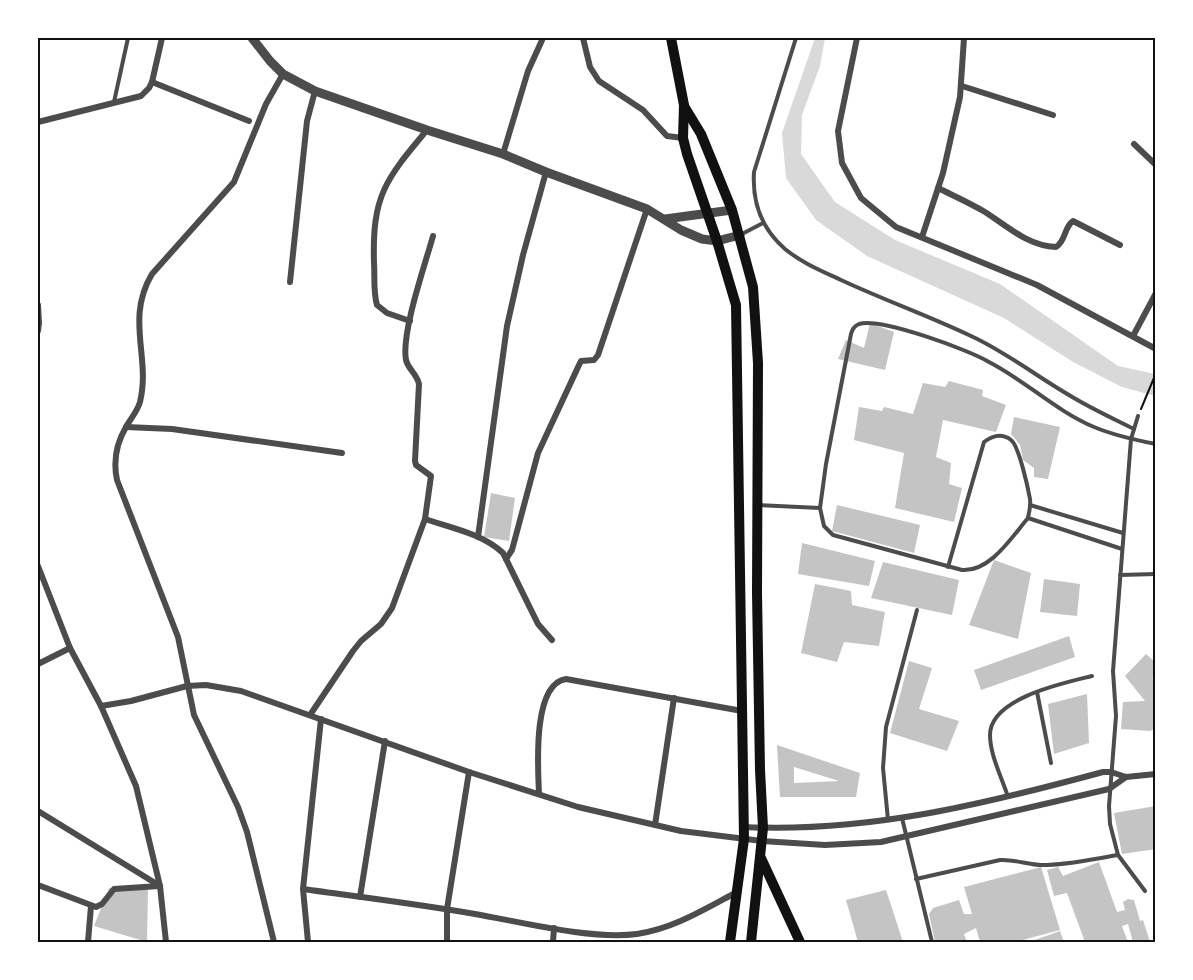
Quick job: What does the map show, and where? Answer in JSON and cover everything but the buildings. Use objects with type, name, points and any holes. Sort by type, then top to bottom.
[{"type":"main road","points":[[671,38],[684,105],[683,138],[736,305],[744,839],[730,942]]},
{"type":"main road","points":[[684,105],[701,134],[732,210],[753,287],[758,363],[760,770],[763,828],[751,942]]},
{"type":"main road","points":[[760,856],[800,942]]},
{"type":"street","points":[[38,122],[141,96],[152,82],[162,38]]},
{"type":"street","points":[[252,38],[270,61],[284,74],[315,91],[503,154],[647,209],[681,230],[702,239],[717,241],[740,235]]},
{"type":"street","points":[[503,154],[528,70],[543,38]]},
{"type":"street","points":[[583,38],[590,68],[599,81],[643,110],[667,136],[683,138]]},
{"type":"street","points":[[857,38],[838,131],[842,163],[861,198],[896,226],[1037,285],[1155,349]]},
{"type":"street","points":[[922,237],[950,144],[962,86],[964,38]]},
{"type":"street","points":[[274,942],[247,832],[238,807],[194,715],[178,637],[117,480],[115,455],[119,441],[135,414],[142,390],[139,314],[144,288],[152,274],[234,182],[266,104],[284,74]]},
{"type":"street","points":[[152,82],[249,121]]},
{"type":"street","points":[[962,86],[1053,115]]},
{"type":"street","points":[[290,282],[307,121],[315,91]]},
{"type":"street","points":[[410,321],[387,313],[377,304],[373,232],[376,214],[395,167],[427,130]]},
{"type":"street","points":[[1134,144],[1155,165]]},
{"type":"street","points":[[478,537],[507,326],[523,255],[546,172]]},
{"type":"street","points":[[938,188],[984,212],[1016,234],[1031,241],[1056,247],[1061,244],[1069,224],[1073,221],[1120,245]]},
{"type":"street","points":[[506,559],[512,550],[538,453],[580,363],[594,360],[598,355],[647,209]]},
{"type":"street","points":[[665,219],[732,210]]},
{"type":"street","points":[[310,715],[353,651],[388,616],[425,519],[431,479],[430,473],[415,461],[419,384],[406,360],[410,321],[433,236]]},
{"type":"street","points":[[1133,336],[1155,292]]},
{"type":"street","points":[[38,305],[38,331]]},
{"type":"street","points":[[126,427],[172,429],[342,453]]},
{"type":"street","points":[[425,519],[478,537],[496,547],[506,559],[538,624],[552,640]]},
{"type":"street","points":[[38,566],[70,648],[101,706],[136,786],[160,886],[166,942]]},
{"type":"street","points":[[38,663],[70,648]]},
{"type":"street","points":[[539,794],[538,738],[547,697],[554,683],[566,679],[742,711]]},
{"type":"street","points":[[101,706],[131,701],[188,686],[206,685],[241,691],[469,772],[578,807],[655,825],[762,841],[846,844],[881,842],[1111,789],[1126,777]]},
{"type":"street","points":[[655,825],[674,698]]},
{"type":"street","points":[[308,942],[303,889],[321,719]]},
{"type":"street","points":[[360,897],[385,741]]},
{"type":"street","points":[[447,942],[447,909],[469,772]]},
{"type":"street","points":[[744,827],[843,826],[902,818],[1008,798],[1111,772],[1126,777],[1155,774]]},
{"type":"street","points":[[38,811],[160,886]]},
{"type":"street","points":[[38,885],[91,906],[100,906],[114,889],[160,886]]},
{"type":"street","points":[[303,889],[600,934],[635,934],[652,931],[679,922],[737,892]]},
{"type":"street","points":[[87,942],[91,906]]},
{"type":"street","points":[[553,942],[554,928]]},
{"type":"lane","points":[[114,103],[128,38]]},
{"type":"lane","points":[[796,38],[754,172],[756,206],[763,223],[772,236],[798,259],[997,349],[1068,394],[1134,429]]},
{"type":"lane","points":[[740,235],[763,223]]},
{"type":"lane","points":[[948,567],[984,442],[991,436],[1006,437],[1015,445],[1030,505],[1028,518],[988,562],[979,568],[972,571],[948,567],[833,535],[824,526],[820,508],[826,464],[851,334],[853,329],[861,323],[889,326],[952,345],[988,361],[1017,378],[1065,412],[1094,427],[1155,444]]},
{"type":"lane","points":[[1138,416],[1131,439],[1123,533],[1113,671],[1116,716],[1109,806],[1110,824],[1118,855],[1145,891]]},
{"type":"lane","points":[[758,505],[820,508]]},
{"type":"lane","points":[[1030,505],[1123,533]]},
{"type":"lane","points":[[1028,518],[1122,549]]},
{"type":"lane","points":[[1120,575],[1155,574]]},
{"type":"lane","points":[[888,820],[883,768],[886,727],[917,610]]},
{"type":"lane","points":[[1008,798],[991,744],[991,723],[998,714],[1037,692],[1092,676]]},
{"type":"lane","points":[[1037,692],[1050,763]]},
{"type":"lane","points":[[902,818],[932,942]]},
{"type":"lane","points":[[916,879],[1000,860],[1011,859],[1038,865],[1118,855]]},
{"type":"path","points":[[1138,416],[1155,373]]},
{"type":"shaded area","points":[[815,38],[825,38],[820,66],[802,115],[801,154],[835,202],[895,240],[1000,284],[1118,366],[1155,374],[1155,396],[1122,387],[1073,362],[1004,318],[867,256],[816,220],[786,178],[782,133]]}]
